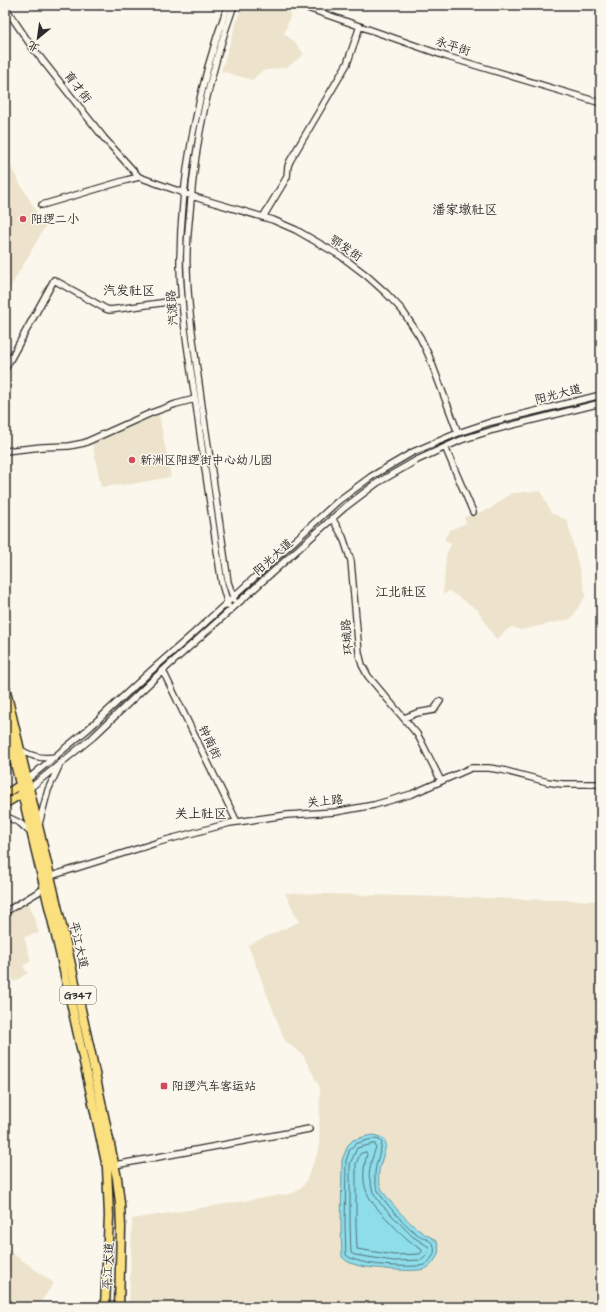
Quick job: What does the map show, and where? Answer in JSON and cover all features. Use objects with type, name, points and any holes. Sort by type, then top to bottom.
[{"type":"highway","name":"平江大道","points":[[5,687],[92,1054],[115,1165],[121,1215],[119,1307]]},
{"type":"highway","name":"平江大道","points":[[5,721],[45,888],[107,1167],[109,1216],[105,1307]]},
{"type":"main road","name":"阳光大道","points":[[5,794],[21,785],[28,779]]},
{"type":"main road","name":"阳光大道","points":[[5,804],[30,788]]},
{"type":"street","name":"汽渡路","points":[[228,5],[209,62],[190,146],[180,251],[182,300],[186,339],[222,584],[230,611]]},
{"type":"street","name":"汽渡路","points":[[234,5],[215,64],[197,147],[187,239],[187,267],[193,338],[228,582],[236,606]]},
{"type":"street","name":"永平街","points":[[299,5],[448,57],[601,103]]},
{"type":"street","name":"育才街","points":[[5,7],[32,47],[99,132],[140,177]]},
{"type":"street","points":[[263,216],[287,177],[290,161],[347,64],[360,26]]},
{"type":"street","name":"鄂发街","points":[[140,177],[191,195],[263,216],[296,230],[328,248],[366,275],[395,301],[412,324],[425,347],[458,433]]},
{"type":"street","points":[[42,205],[140,177]]},
{"type":"street","points":[[5,368],[54,280],[110,310],[182,300]]},
{"type":"street","name":"阳光大道","points":[[28,779],[87,730],[152,669],[338,502],[359,485],[386,467],[413,452],[458,433],[491,422],[601,395]]},
{"type":"street","points":[[5,451],[69,446],[84,443],[151,413],[195,399]]},
{"type":"street","name":"阳光大道","points":[[30,788],[93,737],[163,671],[332,518],[354,499],[377,483],[417,460],[445,447],[493,430],[601,404]]},
{"type":"street","points":[[445,447],[473,512]]},
{"type":"street","name":"环城路","points":[[332,518],[343,537],[352,561],[359,652],[362,665],[368,676],[404,718],[421,741],[441,781]]},
{"type":"street","name":"钟南街","points":[[163,671],[237,822]]},
{"type":"street","points":[[404,718],[417,713],[434,710],[440,701]]},
{"type":"street","points":[[5,768],[12,747]]},
{"type":"street","points":[[21,750],[29,755],[38,757],[56,756]]},
{"type":"street","points":[[39,826],[42,809],[48,790],[61,763]]},
{"type":"street","name":"关上路","points":[[51,876],[205,829],[237,822],[288,815],[335,812],[374,805],[412,794],[471,768],[502,770],[548,782],[562,784],[601,784]]},
{"type":"street","points":[[5,816],[20,823],[32,834]]},
{"type":"street","points":[[5,912],[45,888]]},
{"type":"street","points":[[115,1165],[309,1129]]},
{"type":"shaded area","points":[[242,5],[268,5],[291,13],[284,34],[294,41],[304,54],[288,67],[262,71],[252,80],[221,71]]},
{"type":"shaded area","name":"阳逻二小","points":[[5,157],[45,227],[7,293],[5,292]]},
{"type":"shaded area","name":"新洲区阳逻街中心幼儿园","points":[[159,414],[171,477],[132,484],[101,487],[92,443]]},
{"type":"shaded area","points":[[541,491],[551,513],[567,520],[586,595],[571,619],[521,630],[512,627],[496,640],[477,609],[449,591],[443,595],[446,555],[451,544],[444,539],[450,530],[466,523],[464,517],[490,509],[511,493]]},
{"type":"shaded area","points":[[285,893],[601,901],[601,1307],[129,1307],[132,1219],[294,1193],[304,1185],[319,1150],[320,1088],[303,1055],[285,1041],[248,945],[299,922]]},
{"type":"shaded area","points":[[28,901],[39,933],[24,937],[31,961],[23,966],[28,973],[14,982],[5,968],[5,916]]},
{"type":"shaded area","points":[[5,1248],[54,1283],[37,1307],[5,1307]]},
{"type":"water","points":[[374,1135],[383,1138],[386,1143],[379,1170],[379,1181],[383,1192],[409,1222],[421,1232],[435,1240],[438,1244],[438,1254],[434,1262],[427,1268],[400,1270],[362,1266],[346,1261],[342,1257],[342,1160],[348,1145],[353,1140]]},
{"type":"place","name":"阳逻二小","points":[[23,219]]},
{"type":"place","name":"新洲区阳逻街中心幼儿园","points":[[132,460]]},
{"type":"place","name":"阳逻汽车客运站","points":[[164,1086]]},
{"type":"district","name":"潘家墩社区","points":[[465,209]]},
{"type":"district","name":"汽发社区","points":[[129,290]]},
{"type":"district","name":"江北社区","points":[[401,591]]},
{"type":"district","name":"关上社区","points":[[201,813]]}]
